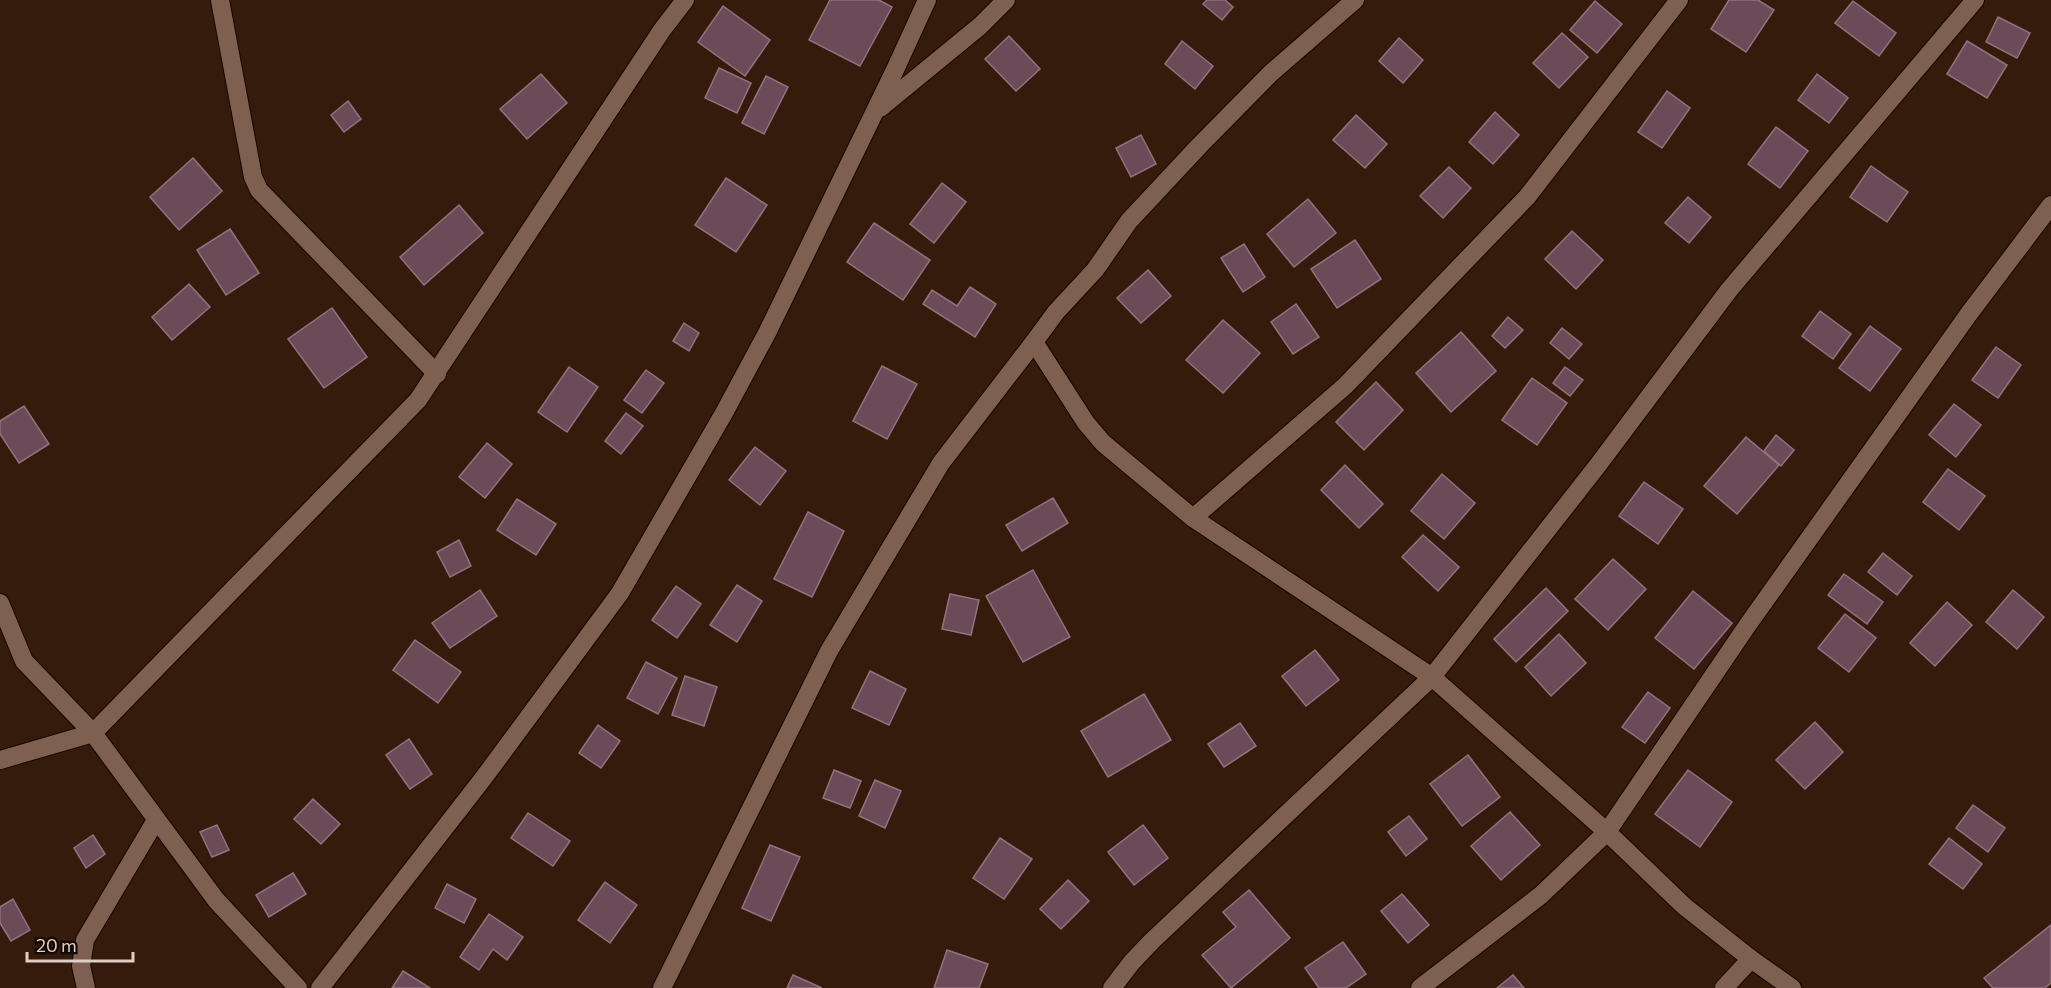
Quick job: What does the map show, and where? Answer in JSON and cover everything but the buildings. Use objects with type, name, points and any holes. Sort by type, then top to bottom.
[{"type":"street","points":[[220,0],[253,177],[259,190],[437,374]]},
{"type":"street","points":[[0,760],[93,733],[418,400],[662,30],[685,0]]},
{"type":"street","points":[[320,988],[485,777],[616,599],[724,413],[767,333],[927,0]]},
{"type":"street","points":[[875,112],[980,26],[1006,0]]},
{"type":"street","points":[[662,988],[829,651],[941,463],[1056,312],[1095,270],[1129,221],[1271,73],[1355,0]]},
{"type":"street","points":[[1193,518],[1345,386],[1527,197],[1680,0]]},
{"type":"street","points":[[1112,988],[1152,941],[1432,676],[1598,465],[1729,290],[1975,0]]},
{"type":"street","points":[[1420,988],[1541,895],[1607,832],[1747,626],[1968,315],[2051,205]]},
{"type":"street","points":[[1034,342],[1086,423],[1103,443],[1193,518],[1432,676],[1607,832],[1684,906],[1792,988]]},
{"type":"street","points":[[0,603],[24,661],[93,733],[216,900],[298,988]]},
{"type":"street","points":[[86,988],[81,966],[85,940],[156,820]]},
{"type":"street","points":[[1725,988],[1751,959]]}]
